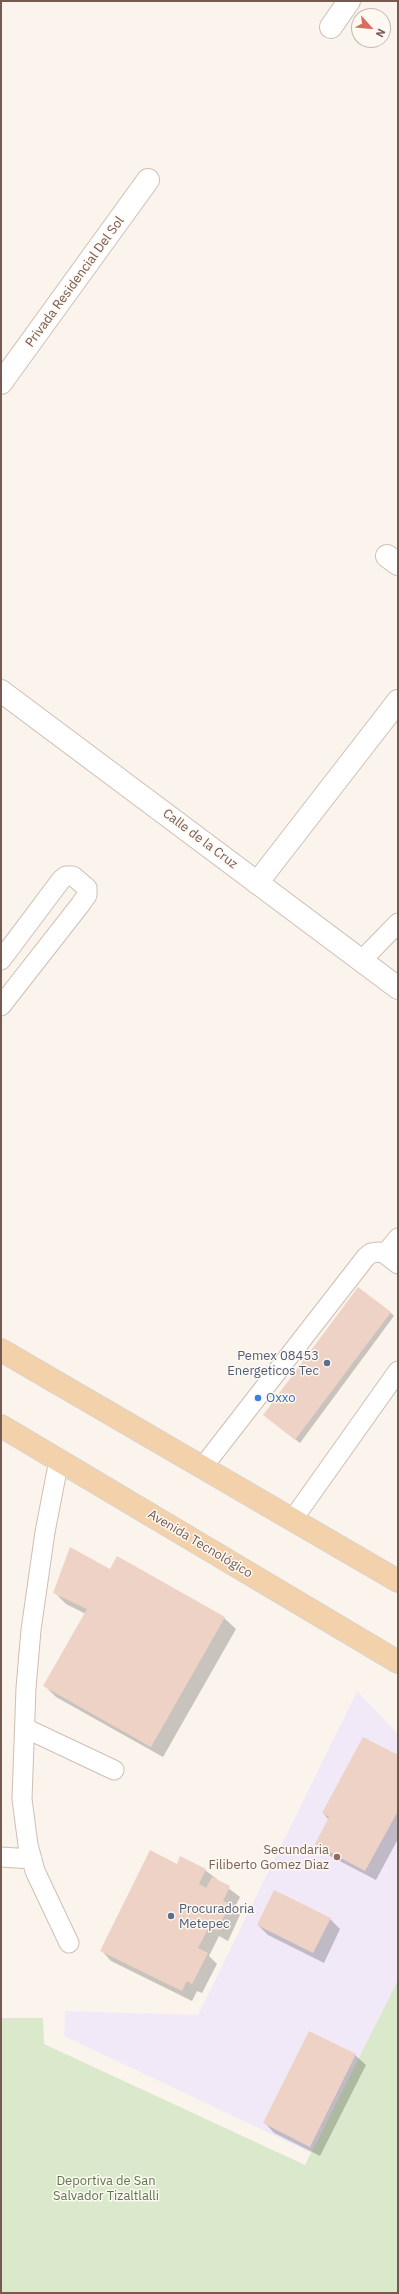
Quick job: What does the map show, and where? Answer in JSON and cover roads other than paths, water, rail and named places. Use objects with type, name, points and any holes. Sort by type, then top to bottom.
[{"type":"main road","points":[[1,1350],[202,1468],[294,1519],[398,1581]]},
{"type":"main road","name":"Avenida Tecnológico","points":[[1,1426],[398,1662]]},
{"type":"street","points":[[330,27],[350,1]]},
{"type":"street","name":"Privada Residencial Del Sol","points":[[1,383],[148,180]]},
{"type":"street","name":"Calle de la Cruz","points":[[1,691],[398,988]]},
{"type":"street","points":[[258,883],[398,701]]},
{"type":"lane","points":[[1,960],[63,878],[73,876],[87,888],[87,895],[80,905],[1,1006]]},
{"type":"lane","points":[[362,960],[398,923]]},
{"type":"lane","points":[[202,1468],[366,1257],[371,1253],[392,1259],[398,1238]]},
{"type":"lane","points":[[294,1519],[398,1371]]},
{"type":"lane","points":[[58,1460],[45,1532],[31,1630],[22,1800],[24,1820],[35,1871],[69,1942]]},
{"type":"lane","points":[[25,1728],[114,1770]]},
{"type":"lane","points":[[1,1857],[32,1859]]},
{"type":"place","name":"Pemex 08453 Energeticos Tec","points":[[327,1363]]},
{"type":"place","name":"Oxxo","points":[[258,1398]]},
{"type":"place","name":"Secundaria Filiberto Gomez Diaz","points":[[337,1857]]},
{"type":"place","name":"Procuradoria Metepec","points":[[171,1916]]},
{"type":"park label","name":"Deportiva de San Salvador Tizaltlalli","points":[[106,2188]]}]
